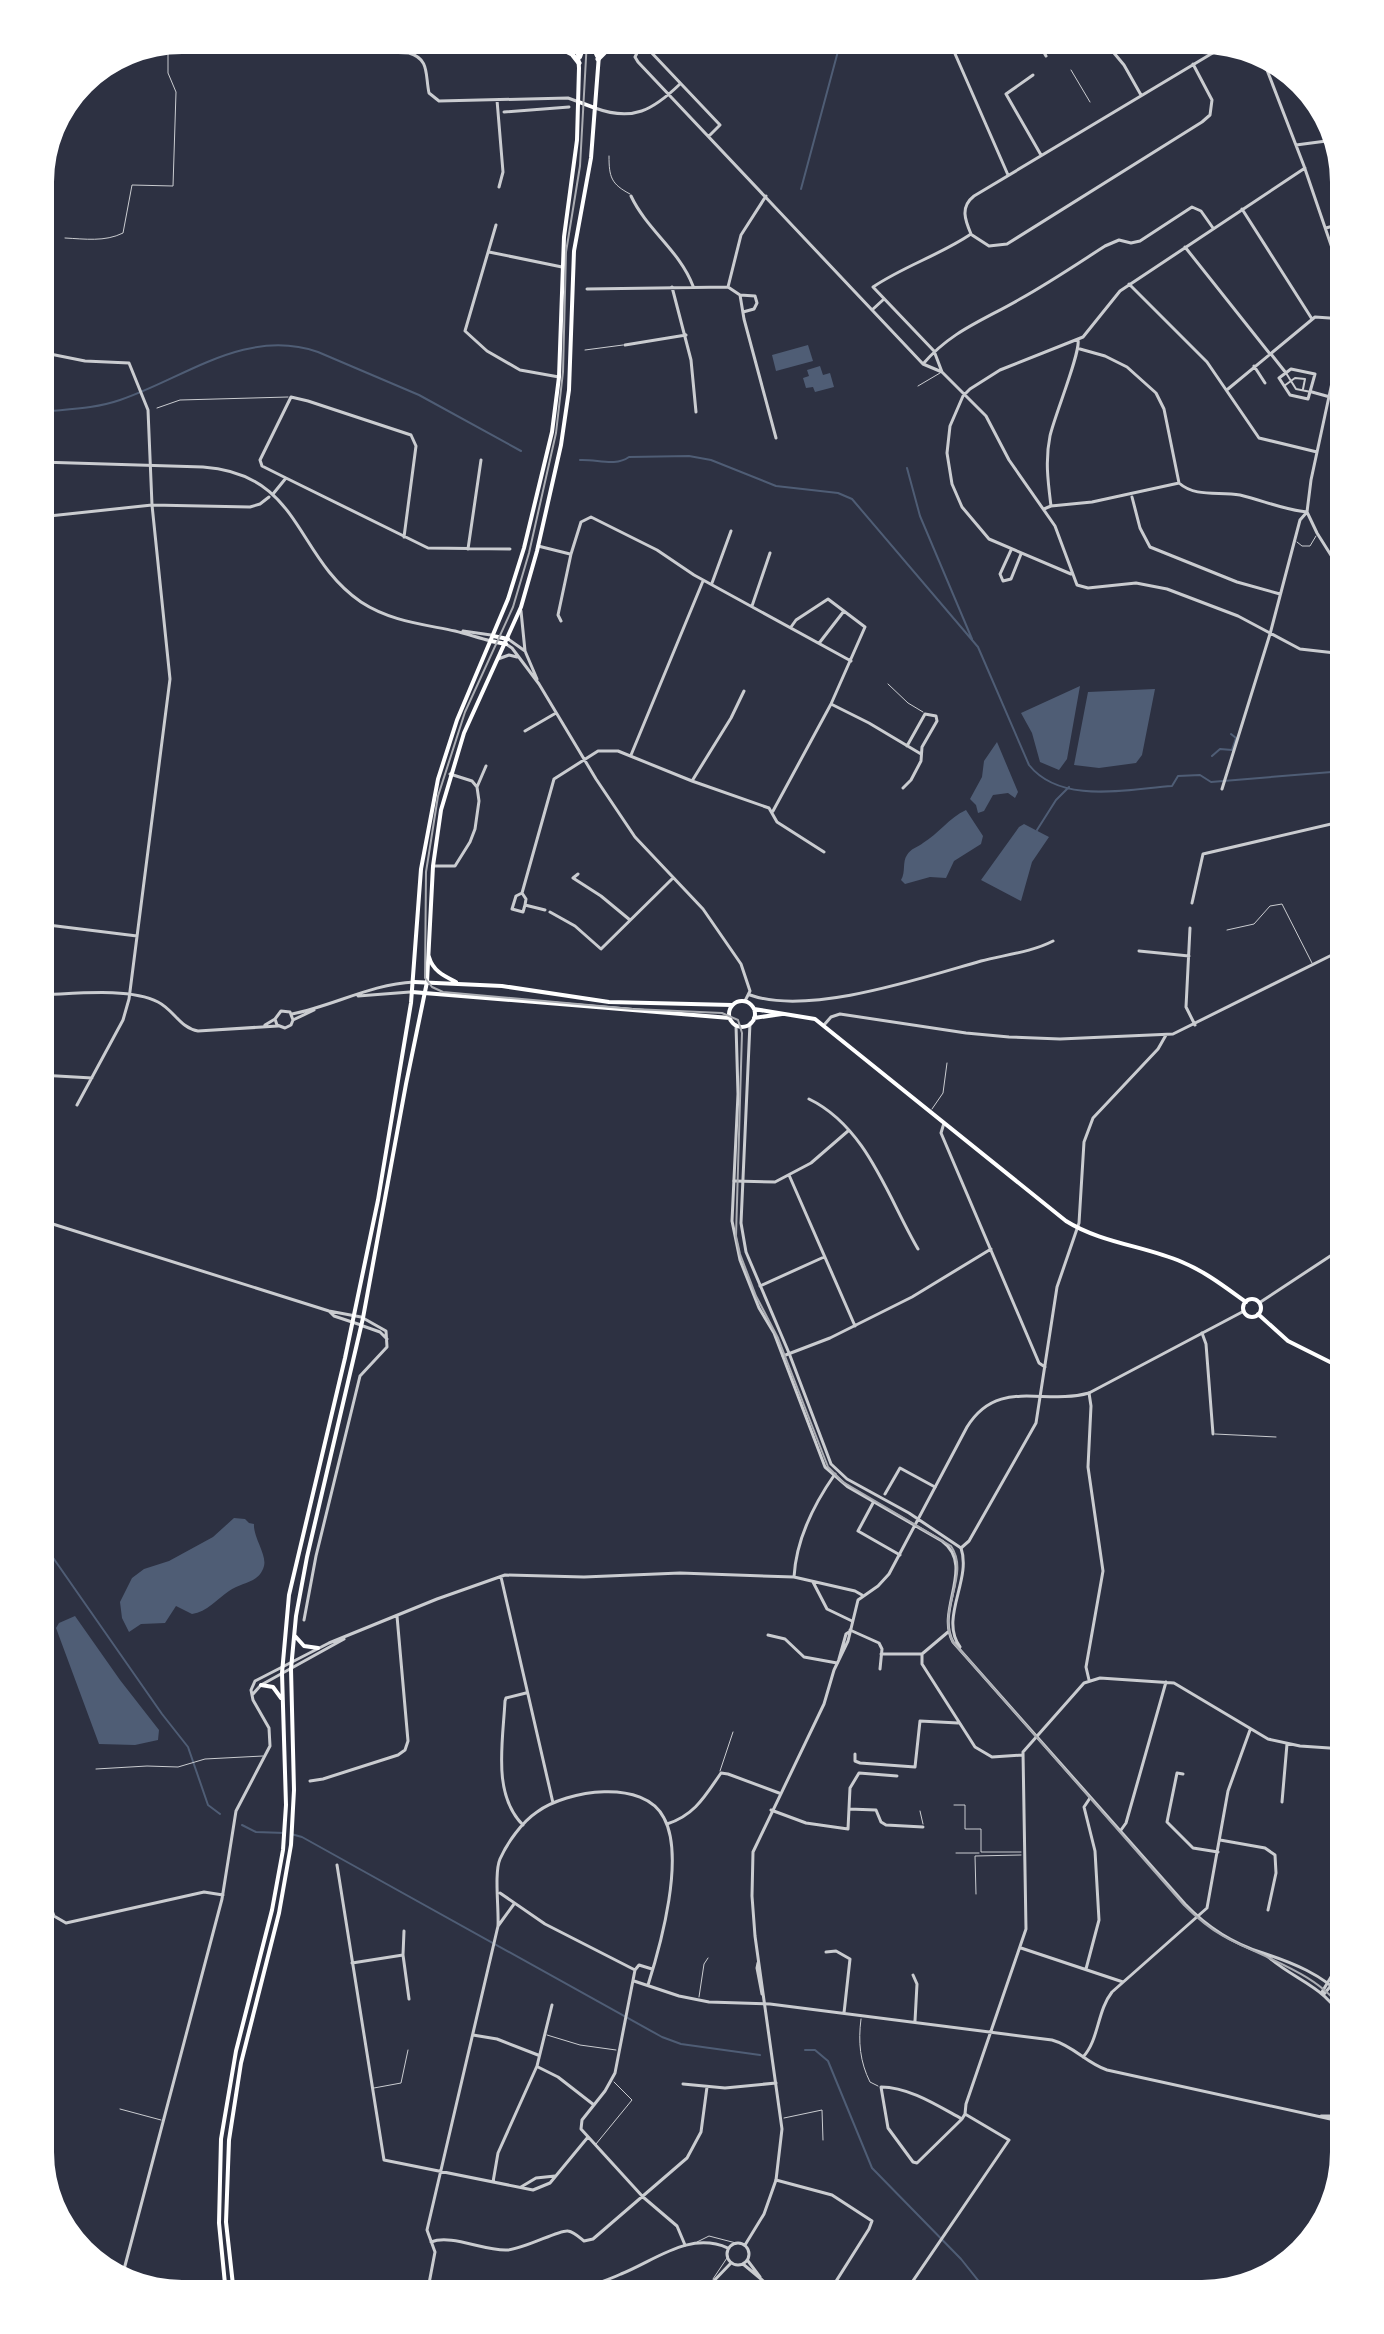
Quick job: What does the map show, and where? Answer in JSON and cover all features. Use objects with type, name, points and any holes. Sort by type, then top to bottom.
[{"type":"highway","points":[[572,54],[579,63]]},
{"type":"highway","points":[[598,59],[603,54]]},
{"type":"main road","points":[[225,2280],[219,2194],[224,2118],[236,2051],[277,1888],[285,1832],[282,1666],[285,1625],[294,1570],[378,1200],[414,982],[421,869],[438,779],[457,720],[508,599],[528,535],[551,434],[559,377],[564,237],[576,158],[581,54]]},
{"type":"main road","points":[[579,63],[581,54]]},
{"type":"main road","points":[[594,54],[598,59]]},
{"type":"main road","points":[[233,2280],[226,2193],[233,2107],[250,2024],[282,1901],[292,1834],[291,1669],[304,1570],[362,1326],[425,995],[433,866],[450,774],[466,727],[521,607],[538,546],[567,405],[574,251],[591,158],[598,54]]},
{"type":"main road","points":[[586,103],[595,91]]},
{"type":"main road","points":[[579,102],[595,108]]},
{"type":"main road","points":[[492,638],[507,641]]},
{"type":"main road","points":[[429,957],[440,973],[459,983]]},
{"type":"main road","points":[[414,982],[512,987],[598,1001],[732,1005],[745,1001],[754,1009],[806,1016],[824,1025],[1078,1228],[1182,1262],[1209,1276],[1246,1302]]},
{"type":"main road","points":[[412,992],[730,1018],[736,1025],[744,1026],[754,1018],[754,1009]]},
{"type":"main road","points":[[730,1018],[732,1005]]},
{"type":"main road","points":[[754,1018],[782,1014]]},
{"type":"main road","points":[[1246,1302],[1252,1299],[1259,1303],[1258,1314]]},
{"type":"main road","points":[[1246,1302],[1244,1311],[1250,1316],[1258,1314]]},
{"type":"main road","points":[[1258,1314],[1288,1341],[1330,1362]]},
{"type":"main road","points":[[294,1634],[301,1645],[318,1648]]},
{"type":"main road","points":[[261,1685],[273,1687],[282,1700]]},
{"type":"street","points":[[412,54],[425,63],[428,89],[434,99],[443,102],[568,98],[579,102]]},
{"type":"street","points":[[637,54],[635,57],[669,95],[923,364],[942,372],[986,416],[1009,460],[1058,531],[1077,585],[1084,588],[1124,583],[1167,589],[1238,616],[1300,649],[1330,652]]},
{"type":"street","points":[[653,54],[720,125],[709,136]]},
{"type":"street","points":[[955,54],[1008,175]]},
{"type":"street","points":[[1115,54],[1141,95]]},
{"type":"street","points":[[1193,64],[1212,100],[1210,115],[1202,122],[1007,244],[989,246],[971,234],[964,213],[969,200],[1041,155],[1141,95],[1193,64],[1210,54]]},
{"type":"street","points":[[1268,73],[1330,240]]},
{"type":"street","points":[[1033,75],[1006,94],[1041,155]]},
{"type":"street","points":[[595,108],[617,114],[648,110],[680,84]]},
{"type":"street","points":[[542,99],[543,109]]},
{"type":"street","points":[[497,100],[503,172],[499,187]]},
{"type":"street","points":[[504,112],[569,107]]},
{"type":"street","points":[[1296,145],[1323,141]]},
{"type":"street","points":[[1072,574],[989,539],[962,507],[952,484],[947,453],[948,435],[965,393],[1000,370],[1078,340],[1129,284],[1305,168]]},
{"type":"street","points":[[631,196],[644,220],[685,267],[693,286]]},
{"type":"street","points":[[728,287],[741,235],[766,196]]},
{"type":"street","points":[[923,364],[934,351],[969,325],[1024,298],[1105,246],[1119,240],[1131,243],[1140,241],[1192,207],[1201,211],[1213,228]]},
{"type":"street","points":[[1242,209],[1312,319]]},
{"type":"street","points":[[496,225],[465,331],[487,351],[520,370],[559,377]]},
{"type":"street","points":[[1326,228],[1330,227]]},
{"type":"street","points":[[942,372],[934,351],[873,287],[890,275],[941,253],[971,234]]},
{"type":"street","points":[[1185,247],[1291,380],[1301,390],[1330,397],[1307,512],[1330,554]]},
{"type":"street","points":[[489,252],[562,267]]},
{"type":"street","points":[[1129,284],[1207,362],[1259,438],[1317,452]]},
{"type":"street","points":[[672,287],[686,335],[696,412]]},
{"type":"street","points":[[587,289],[728,287],[740,295],[755,296],[754,309],[743,312]]},
{"type":"street","points":[[740,295],[776,438]]},
{"type":"street","points":[[872,310],[884,299]]},
{"type":"street","points":[[1228,389],[1312,319],[1330,318]]},
{"type":"street","points":[[625,345],[686,335]]},
{"type":"street","points":[[1051,506],[1047,466],[1050,437],[1062,392],[1080,349],[1078,340]]},
{"type":"street","points":[[1080,349],[1105,356],[1127,367],[1156,393],[1165,411],[1179,483],[1183,487],[1209,495],[1240,495],[1307,512]]},
{"type":"street","points":[[54,355],[85,361],[129,363],[144,398],[149,420],[152,505],[170,679],[129,996],[123,1020],[77,1105]]},
{"type":"street","points":[[1254,366],[1265,383]]},
{"type":"street","points":[[1291,369],[1315,374],[1308,399],[1290,395],[1279,378],[1291,369]]},
{"type":"street","points":[[1297,378],[1298,370]]},
{"type":"street","points":[[1284,386],[1291,380],[1305,379],[1315,374]]},
{"type":"street","points":[[1297,397],[1305,379]]},
{"type":"street","points":[[404,537],[410,508],[409,483],[414,439],[402,431],[291,397],[260,463],[286,478],[404,537],[428,548],[510,549]]},
{"type":"street","points":[[468,549],[481,460]]},
{"type":"street","points":[[54,462],[223,469],[252,479],[288,510],[331,575],[350,594],[388,616],[492,638]]},
{"type":"street","points":[[54,516],[152,505],[250,507],[260,504],[286,478]]},
{"type":"street","points":[[1044,509],[1132,495],[1179,483]]},
{"type":"street","points":[[1132,495],[1140,528],[1150,547],[1237,582],[1280,594]]},
{"type":"street","points":[[1222,789],[1270,634],[1300,520],[1307,512]]},
{"type":"street","points":[[561,621],[558,615],[571,554],[581,522],[591,517],[657,550],[704,580],[851,661]]},
{"type":"street","points":[[711,584],[731,531]]},
{"type":"street","points":[[538,546],[571,554]]},
{"type":"street","points":[[1011,550],[1000,574],[1005,581],[1011,579],[1021,554]]},
{"type":"street","points":[[752,606],[770,553]]},
{"type":"street","points":[[631,755],[704,580]]},
{"type":"street","points":[[772,812],[831,704],[865,627],[828,599],[796,620],[791,627]]},
{"type":"street","points":[[521,607],[525,651],[539,684]]},
{"type":"street","points":[[819,643],[844,611]]},
{"type":"street","points":[[507,641],[525,651]]},
{"type":"street","points":[[507,641],[539,684],[635,837],[701,906],[744,970],[750,995]]},
{"type":"street","points":[[498,659],[509,655],[520,658]]},
{"type":"street","points":[[692,781],[744,691]]},
{"type":"street","points":[[831,704],[921,754]]},
{"type":"street","points":[[525,731],[556,713]]},
{"type":"street","points":[[903,788],[921,761],[922,747],[937,721],[936,716],[925,714],[907,746]]},
{"type":"street","points":[[522,893],[526,899],[523,912],[512,909],[516,896],[522,893],[551,786],[559,775],[598,751],[631,755],[692,781],[764,806],[772,812],[777,822],[824,852]]},
{"type":"street","points":[[433,866],[455,866],[465,853],[477,822],[477,787],[486,766]]},
{"type":"street","points":[[450,774],[472,781],[477,787]]},
{"type":"street","points":[[1192,903],[1203,854],[1330,824]]},
{"type":"street","points":[[578,874],[573,878],[630,920]]},
{"type":"street","points":[[525,905],[548,911],[575,926],[601,949],[673,878]]},
{"type":"street","points":[[54,926],[137,936]]},
{"type":"street","points":[[1190,928],[1186,1007],[1195,1025]]},
{"type":"street","points":[[750,995],[776,1001],[835,996],[898,984],[1053,941]]},
{"type":"street","points":[[1139,951],[1189,956]]},
{"type":"street","points":[[824,1025],[831,1017],[840,1014],[1009,1037],[1060,1039],[1166,1035],[1179,1033],[1330,956]]},
{"type":"street","points":[[262,1026],[275,1019],[281,1011],[292,1014],[321,1007],[368,989],[414,982]]},
{"type":"street","points":[[354,996],[412,992]]},
{"type":"street","points":[[54,995],[129,996],[159,1003],[192,1030],[208,1031],[262,1026],[287,1028],[293,1020],[321,1007]]},
{"type":"street","points":[[745,1001],[750,995]]},
{"type":"street","points":[[292,1014],[293,1020]]},
{"type":"street","points":[[275,1019],[278,1026]]},
{"type":"street","points":[[750,1023],[741,1233],[825,1451],[837,1471],[961,1548],[964,1566],[950,1631],[922,1654],[881,1654]]},
{"type":"street","points":[[736,1025],[738,1094],[732,1221],[736,1247],[759,1308],[783,1356],[821,1459],[833,1476],[946,1544],[954,1554],[957,1569],[947,1621],[962,1651],[1199,1917],[1222,1933],[1265,1954],[1289,1961],[1330,1985],[1323,1993]]},
{"type":"street","points":[[961,1548],[969,1541],[1036,1423],[1057,1287],[1078,1228],[1087,1128],[1158,1049],[1166,1035]]},
{"type":"street","points":[[54,1075],[92,1078]]},
{"type":"street","points":[[809,1099],[840,1121],[848,1131],[880,1176],[918,1249]]},
{"type":"street","points":[[944,1122],[941,1133],[1039,1363],[1045,1367]]},
{"type":"street","points":[[734,1181],[770,1183],[789,1175],[820,1157],[848,1131]]},
{"type":"street","points":[[789,1175],[855,1326]]},
{"type":"street","points":[[54,1224],[329,1311],[354,1315],[383,1327],[387,1334],[386,1351],[360,1376],[304,1620]]},
{"type":"street","points":[[783,1356],[855,1326],[912,1297],[991,1249]]},
{"type":"street","points":[[1259,1303],[1330,1256]]},
{"type":"street","points":[[760,1286],[824,1257]]},
{"type":"street","points":[[329,1311],[334,1316],[380,1332],[387,1339]]},
{"type":"street","points":[[745,2245],[764,2214],[776,2180],[782,2141],[782,2118],[758,1963],[752,1861],[755,1845],[819,1714],[838,1661],[842,1658],[856,1605],[862,1595],[883,1582],[967,1427],[983,1408],[1004,1398],[1067,1397],[1089,1393],[1244,1311]]},
{"type":"street","points":[[1202,1333],[1206,1344],[1213,1434]]},
{"type":"street","points":[[1089,1393],[1088,1467],[1103,1571],[1086,1667],[1089,1680]]},
{"type":"street","points":[[885,1494],[900,1468],[935,1487]]},
{"type":"street","points":[[794,1577],[801,1538],[837,1471]]},
{"type":"street","points":[[873,1502],[858,1531],[900,1555]]},
{"type":"street","points":[[125,2267],[223,1895],[236,1811],[270,1746],[270,1732],[251,1690],[255,1681],[318,1648],[512,1574],[584,1577],[680,1573],[794,1577],[862,1595]]},
{"type":"street","points":[[501,1576],[553,1803]]},
{"type":"street","points":[[813,1582],[827,1609],[852,1621]]},
{"type":"street","points":[[820,1594],[829,1586]]},
{"type":"street","points":[[310,1781],[398,1755],[407,1748],[397,1616]]},
{"type":"street","points":[[850,1631],[877,1641],[881,1647],[880,1669]]},
{"type":"street","points":[[768,1635],[785,1639],[804,1657],[838,1661]]},
{"type":"street","points":[[253,1694],[261,1685],[349,1636]]},
{"type":"street","points":[[922,1654],[922,1664],[971,1743],[985,1755],[1001,1758],[1022,1755]]},
{"type":"street","points":[[962,2119],[920,2098],[881,2087],[889,2132],[913,2162],[921,2162],[962,2119],[965,2114],[1026,1929],[1022,1755],[1078,1689],[1089,1680],[1106,1678],[1166,1681],[1181,1686],[1250,1730],[1287,1744],[1330,1748]]},
{"type":"street","points":[[1121,1830],[1126,1823],[1166,1681]]},
{"type":"street","points":[[523,1825],[510,1810],[502,1771],[505,1699],[526,1693]]},
{"type":"street","points":[[855,1754],[855,1761],[860,1763],[915,1767],[920,1721],[959,1723]]},
{"type":"street","points":[[1083,2057],[1090,2049],[1104,2002],[1199,1917],[1208,1905],[1228,1791],[1250,1730]]},
{"type":"street","points":[[1282,1802],[1287,1744]]},
{"type":"street","points":[[667,1824],[692,1811],[721,1773],[779,1793]]},
{"type":"street","points":[[771,1810],[806,1823],[848,1829],[850,1788],[859,1773],[897,1776]]},
{"type":"street","points":[[1183,1774],[1177,1773],[1167,1822],[1193,1848],[1218,1852]]},
{"type":"street","points":[[430,2280],[435,2252],[427,2230],[496,1937],[498,1864],[523,1825],[536,1812],[553,1803],[595,1793],[629,1793],[650,1801],[667,1824],[671,1854],[669,1888],[663,1935],[648,1985]]},
{"type":"street","points":[[1086,1969],[1099,1920],[1095,1851],[1084,1807],[1091,1797]]},
{"type":"street","points":[[849,1809],[876,1810],[886,1825],[923,1827]]},
{"type":"street","points":[[1220,1840],[1265,1848],[1275,1855],[1276,1873],[1268,1910]]},
{"type":"street","points":[[337,1865],[382,2157],[386,2161],[441,2173],[539,2189],[557,2175],[588,2137]]},
{"type":"street","points":[[54,1916],[66,1923],[204,1892],[223,1895]]},
{"type":"street","points":[[499,1893],[569,1937],[635,1970]]},
{"type":"street","points":[[498,1926],[514,1904]]},
{"type":"street","points":[[404,1931],[403,1955],[409,1999]]},
{"type":"street","points":[[1021,1948],[1123,1982]]},
{"type":"street","points":[[826,1952],[836,1951],[850,1959],[844,2013]]},
{"type":"street","points":[[1265,1954],[1330,2000]]},
{"type":"street","points":[[352,1963],[403,1955]]},
{"type":"street","points":[[653,1969],[640,1965],[635,1970],[621,2051],[612,2081],[581,2123],[581,2129],[643,2197],[677,2226],[685,2245]]},
{"type":"street","points":[[913,1975],[917,1990],[915,2021]]},
{"type":"street","points":[[634,1981],[699,2001],[734,2005],[764,2003],[1064,2043],[1107,2070],[1330,2119]]},
{"type":"street","points":[[492,2183],[498,2153],[537,2066],[552,2005]]},
{"type":"street","points":[[473,2035],[497,2039],[539,2056]]},
{"type":"street","points":[[537,2066],[558,2077],[594,2105]]},
{"type":"street","points":[[683,2084],[734,2087],[776,2083]]},
{"type":"street","points":[[431,2242],[442,2239],[486,2249],[507,2250],[534,2244],[564,2231],[584,2241],[591,2241],[682,2163],[695,2146],[703,2125],[707,2087]]},
{"type":"street","points":[[914,2280],[1009,2140],[965,2114]]},
{"type":"street","points":[[1317,2117],[1330,2117]]},
{"type":"street","points":[[518,2188],[536,2178],[557,2175]]},
{"type":"street","points":[[776,2180],[836,2197],[872,2223],[837,2280]]},
{"type":"street","points":[[606,2280],[696,2242],[728,2248],[736,2243],[745,2245],[749,2252],[743,2264]]},
{"type":"street","points":[[728,2248],[727,2258],[731,2263],[743,2264],[761,2280]]},
{"type":"street","points":[[747,2260],[761,2280]]},
{"type":"street","points":[[716,2280],[731,2263]]},
{"type":"lane","points":[[65,238],[109,239],[117,236],[123,233],[132,185],[173,186],[176,92],[168,73],[169,55]]},
{"type":"lane","points":[[1071,70],[1090,102]]},
{"type":"lane","points":[[569,107],[579,102]]},
{"type":"lane","points":[[609,156],[609,175],[617,188],[631,196]]},
{"type":"lane","points":[[585,350],[625,345]]},
{"type":"lane","points":[[918,386],[942,372]]},
{"type":"lane","points":[[157,408],[180,400],[291,397]]},
{"type":"lane","points":[[1295,538],[1306,547],[1313,544],[1317,533]]},
{"type":"lane","points":[[888,684],[925,714]]},
{"type":"lane","points":[[1227,930],[1254,924],[1270,906],[1282,904],[1313,965]]},
{"type":"lane","points":[[931,1111],[943,1093],[947,1063]]},
{"type":"lane","points":[[1213,1434],[1276,1437]]},
{"type":"lane","points":[[721,1773],[720,1767],[733,1732]]},
{"type":"lane","points":[[96,1769],[186,1765],[205,1759],[265,1756]]},
{"type":"lane","points":[[954,1805],[965,1805],[965,1829],[981,1829],[981,1852]]},
{"type":"lane","points":[[920,1811],[923,1827]]},
{"type":"lane","points":[[956,1853],[1024,1854]]},
{"type":"lane","points":[[976,1894],[975,1856],[1024,1854]]},
{"type":"lane","points":[[699,2001],[704,1964],[708,1958]]},
{"type":"lane","points":[[861,2015],[859,2042],[862,2064],[870,2082],[881,2087]]},
{"type":"lane","points":[[545,2034],[580,2045],[621,2051]]},
{"type":"lane","points":[[371,2088],[401,2083],[408,2050]]},
{"type":"lane","points":[[596,2144],[632,2100],[612,2081]]},
{"type":"lane","points":[[120,2109],[163,2121]]},
{"type":"lane","points":[[782,2118],[822,2110],[823,2140]]},
{"type":"lane","points":[[696,2242],[709,2236],[736,2243]]},
{"type":"lane","points":[[714,2280],[713,2276],[727,2258]]},
{"type":"water","points":[[808,345],[813,361],[776,371],[772,355]]},
{"type":"water","points":[[820,366],[823,375],[830,373],[834,387],[815,392],[813,387],[806,388],[803,378],[809,376],[807,370]]},
{"type":"water","points":[[1080,686],[1067,759],[1059,770],[1040,762],[1032,733],[1021,713]]},
{"type":"water","points":[[1155,689],[1142,755],[1136,763],[1099,768],[1074,765],[1088,692]]},
{"type":"water","points":[[997,742],[1018,792],[1015,798],[1008,793],[993,795],[984,811],[978,813],[970,799],[982,777],[984,761]]},
{"type":"water","points":[[966,810],[983,836],[981,844],[954,861],[946,878],[930,877],[905,884],[901,880],[908,853]]},
{"type":"water","points":[[1024,824],[1049,837],[1032,862],[1021,901],[981,880]]},
{"type":"water","points":[[234,1518],[254,1524],[264,1562],[262,1572],[202,1611],[192,1614],[176,1606],[165,1623],[141,1624],[129,1632],[122,1618],[120,1602],[132,1578],[144,1569],[169,1561],[213,1537]]},
{"type":"water","points":[[75,1616],[159,1730],[158,1740],[135,1745],[99,1744],[56,1628],[59,1623]]},
{"type":"waterway","points":[[801,189],[837,54]]},
{"type":"waterway","points":[[54,411],[110,403],[241,350],[291,346],[318,352],[419,395],[521,451]]},
{"type":"waterway","points":[[580,460],[612,462],[629,457],[689,456],[711,460],[776,486],[838,493],[852,499],[978,647],[1029,765],[1043,778],[1059,786],[1096,792],[1116,791],[1172,786],[1178,776],[1200,775],[1211,782],[1330,772]]},
{"type":"waterway","points":[[907,468],[920,516],[972,639]]},
{"type":"waterway","points":[[1212,756],[1220,749],[1232,750],[1236,738],[1231,734]]},
{"type":"waterway","points":[[1037,830],[1056,800],[1069,787]]},
{"type":"waterway","points":[[54,1559],[188,1747],[208,1805],[220,1814]]},
{"type":"waterway","points":[[242,1825],[256,1832],[285,1833]]},
{"type":"waterway","points":[[291,1834],[302,1837],[662,2037],[681,2044],[760,2055]]},
{"type":"waterway","points":[[805,2050],[815,2050],[828,2061],[872,2168],[978,2280]]},
{"type":"tram line","points":[[586,54],[580,166],[566,252],[563,372],[556,433],[529,553],[513,607],[465,712],[438,796],[426,872],[425,978],[432,987],[443,992],[633,1009],[722,1013],[738,1020],[742,1033],[736,1236],[756,1296],[778,1338],[828,1467],[843,1482],[951,1546],[957,1569],[948,1618],[953,1642],[1184,1905],[1223,1936],[1290,1968],[1330,1995]]}]
